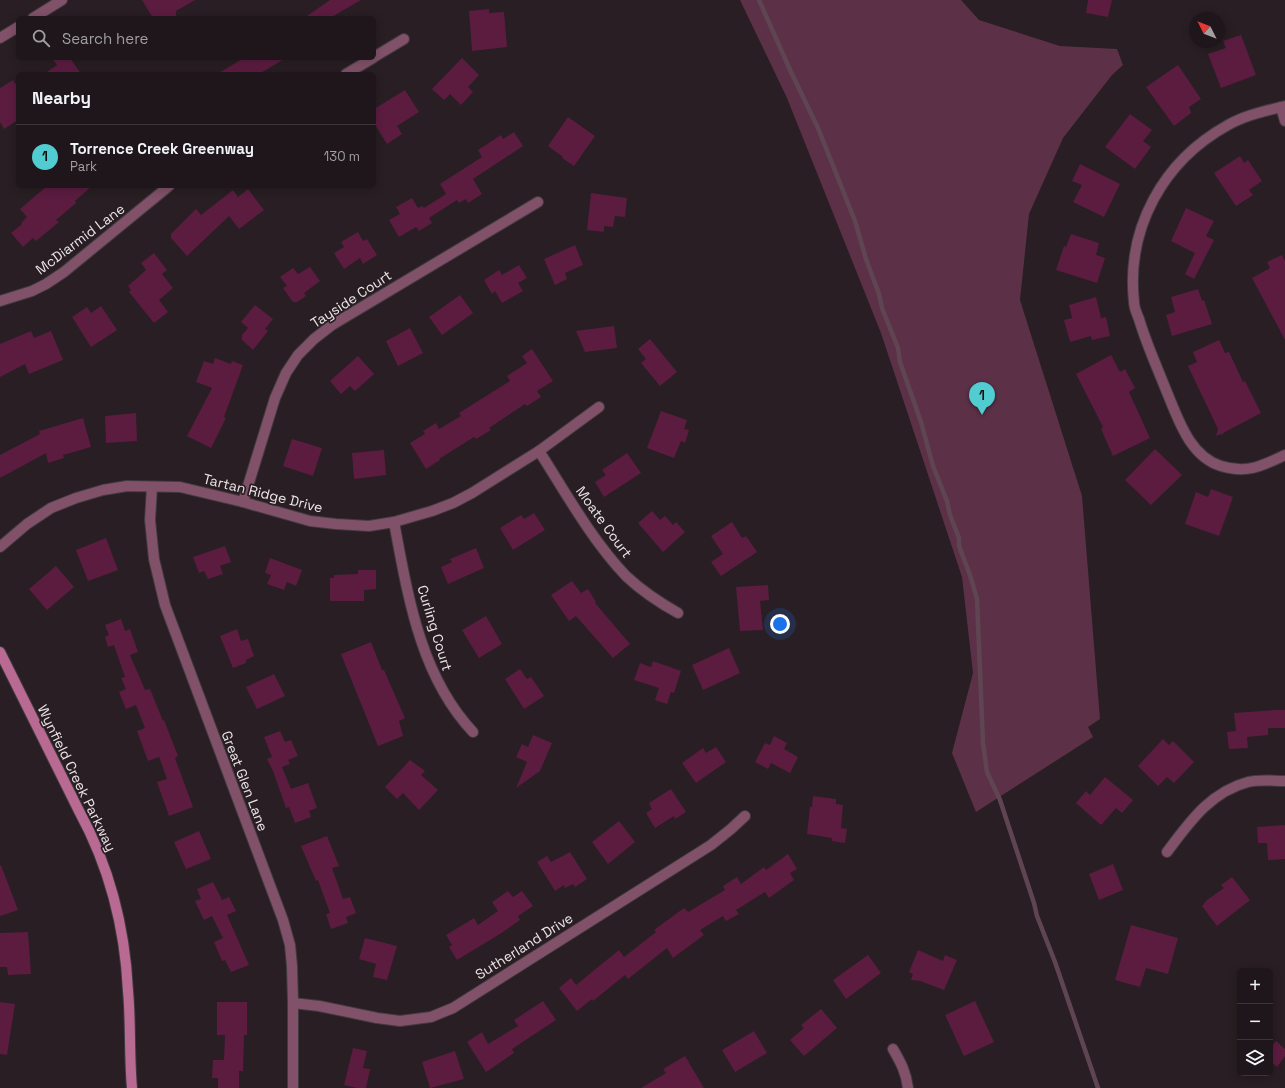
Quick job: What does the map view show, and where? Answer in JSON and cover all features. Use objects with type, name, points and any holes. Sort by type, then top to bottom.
[{"type":"street","points":[[36,16],[62,0]]},
{"type":"street","points":[[0,38],[16,28]]},
{"type":"street","points":[[376,56],[404,39]]},
{"type":"street","points":[[349,72],[370,60]]},
{"type":"street","points":[[1285,121],[1283,106],[1261,112],[1229,124],[1204,140],[1181,162],[1162,184],[1148,211],[1137,240],[1133,274],[1134,303],[1142,331],[1180,421],[1191,442],[1202,456],[1220,466],[1240,470],[1258,468],[1285,455]]},
{"type":"street","name":"McDiarmid Lane","points":[[0,301],[32,291],[64,272],[167,188]]},
{"type":"street","name":"Tayside Court","points":[[243,502],[275,398],[286,373],[298,355],[314,339],[332,325],[538,202]]},
{"type":"street","name":"Tartan Ridge Drive","points":[[0,547],[27,524],[51,508],[76,498],[103,490],[127,486],[180,487],[243,502],[310,521],[369,526],[394,522],[432,511],[453,503],[472,493],[539,451],[599,407]]},
{"type":"street","name":"Moate Court","points":[[539,451],[596,539],[626,576],[678,613]]},
{"type":"street","name":"Great Glen Lane","points":[[152,487],[150,520],[154,559],[165,605],[283,920],[290,945],[293,1003],[292,1088]]},
{"type":"street","name":"Curling Court","points":[[394,522],[416,622],[431,666],[440,687],[450,703],[460,718],[473,732]]},
{"type":"street","name":"Wynfield Creek Parkway","points":[[0,652],[79,811],[92,834],[116,907],[127,967],[129,993],[129,1057],[132,1088]]},
{"type":"street","points":[[1167,852],[1193,819],[1218,795],[1232,787],[1250,782],[1263,780],[1285,781]]},
{"type":"street","name":"Sutherland Drive","points":[[293,1003],[320,1006],[377,1018],[400,1021],[431,1017],[452,1008],[711,845],[745,816]]},
{"type":"street","points":[[893,1049],[904,1068],[907,1076],[908,1088]]},
{"type":"shaded area","points":[[740,0],[961,0],[979,20],[1060,46],[1117,49],[1123,65],[1112,75],[1063,138],[1029,214],[1020,300],[1082,496],[1100,719],[1088,727],[1093,737],[976,812],[952,753],[973,673],[962,577],[881,333],[787,98]]},
{"type":"building","points":[[142,0],[195,0],[176,11],[176,16],[152,16]]},
{"type":"building","points":[[330,0],[361,0],[333,16],[307,16]]},
{"type":"building","points":[[1088,0],[1112,0],[1108,17],[1086,13]]},
{"type":"building","points":[[489,9],[489,13],[504,12],[507,47],[472,51],[469,11]]},
{"type":"building","points":[[1241,35],[1256,75],[1221,88],[1208,54],[1226,48],[1225,40]]},
{"type":"building","points":[[462,58],[479,75],[468,87],[473,92],[461,105],[450,94],[444,100],[432,89]]},
{"type":"building","points":[[53,60],[71,60],[80,72],[47,72],[57,65]]},
{"type":"building","points":[[241,60],[283,60],[262,72],[220,72]]},
{"type":"building","points":[[1178,65],[1201,99],[1189,107],[1191,113],[1174,126],[1146,87]]},
{"type":"building","points":[[13,80],[16,85],[16,121],[4,129],[0,122],[0,88]]},
{"type":"building","points":[[405,90],[419,112],[397,126],[402,134],[387,144],[376,126],[376,108]]},
{"type":"building","points":[[1130,114],[1152,130],[1143,141],[1151,147],[1135,169],[1105,147]]},
{"type":"building","points":[[568,117],[595,136],[574,166],[548,146]]},
{"type":"building","points":[[514,132],[523,146],[473,179],[482,194],[468,203],[466,199],[459,203],[457,200],[429,218],[432,223],[419,231],[416,227],[399,237],[389,220],[400,214],[396,207],[412,198],[418,208],[422,206],[424,208],[446,194],[440,184],[482,157],[478,150],[501,135],[503,139]]},
{"type":"building","points":[[1240,156],[1244,163],[1248,160],[1262,181],[1249,190],[1253,195],[1236,206],[1214,173]]},
{"type":"building","points":[[1080,164],[1120,184],[1104,217],[1073,202],[1082,185],[1072,181]]},
{"type":"building","points":[[45,188],[90,188],[75,201],[76,203],[56,220],[59,222],[36,241],[33,238],[23,247],[11,233],[22,224],[21,223],[27,217],[20,209]]},
{"type":"building","points":[[248,189],[264,210],[239,229],[229,216],[187,256],[171,238],[171,234],[196,209],[201,215],[233,190],[238,197]]},
{"type":"building","points":[[591,193],[627,198],[625,217],[615,216],[613,227],[604,226],[604,232],[587,230]]},
{"type":"building","points":[[1186,208],[1214,221],[1206,236],[1214,240],[1194,279],[1185,274],[1195,253],[1171,241]]},
{"type":"building","points":[[358,232],[363,241],[367,239],[377,255],[363,264],[360,258],[344,269],[334,253],[344,247],[341,242]]},
{"type":"building","points":[[1071,234],[1099,243],[1096,255],[1105,258],[1097,283],[1056,270],[1064,246],[1066,247]]},
{"type":"building","points":[[575,245],[583,265],[565,273],[567,279],[555,285],[544,259]]},
{"type":"building","points":[[154,253],[167,270],[162,274],[173,288],[159,300],[168,312],[154,323],[129,292],[131,290],[128,286],[146,270],[141,263]]},
{"type":"building","points":[[1282,255],[1285,261],[1285,340],[1252,278],[1270,268],[1267,262]]},
{"type":"building","points":[[519,265],[527,278],[518,283],[523,291],[502,303],[495,291],[492,294],[484,280],[499,270],[502,275]]},
{"type":"building","points":[[310,267],[320,281],[304,293],[306,296],[297,302],[293,302],[283,288],[287,286],[280,277],[293,268],[298,274]]},
{"type":"building","points":[[1198,289],[1202,301],[1204,300],[1212,324],[1172,336],[1166,315],[1175,312],[1171,297]]},
{"type":"building","points":[[460,295],[473,313],[442,335],[429,317]]},
{"type":"building","points":[[1096,297],[1101,318],[1106,317],[1110,336],[1092,340],[1091,336],[1070,342],[1064,320],[1072,318],[1069,305]]},
{"type":"building","points":[[255,305],[273,319],[265,329],[268,331],[253,350],[242,340],[242,335],[248,328],[241,322]]},
{"type":"building","points":[[101,306],[117,330],[91,347],[72,317],[87,307],[91,313]]},
{"type":"building","points":[[614,326],[617,348],[585,352],[576,331]]},
{"type":"building","points":[[410,328],[423,353],[398,366],[386,341]]},
{"type":"building","points":[[31,331],[34,338],[51,331],[63,360],[29,374],[25,364],[0,377],[0,344]]},
{"type":"building","points":[[650,339],[677,372],[660,386],[641,363],[646,359],[638,349]]},
{"type":"building","points":[[1219,340],[1225,353],[1229,352],[1243,382],[1245,381],[1261,413],[1221,435],[1216,436],[1218,429],[1188,366],[1197,362],[1193,352]]},
{"type":"building","points":[[532,349],[553,381],[537,391],[541,397],[527,406],[525,404],[489,428],[491,430],[476,439],[474,437],[426,469],[410,443],[425,434],[423,431],[436,423],[439,429],[461,416],[459,413],[510,381],[507,376],[527,363],[522,356]]},
{"type":"building","points":[[1111,355],[1120,372],[1125,369],[1135,388],[1129,392],[1150,438],[1113,456],[1101,429],[1103,427],[1076,374]]},
{"type":"building","points":[[358,356],[374,374],[355,391],[350,386],[341,394],[330,381]]},
{"type":"building","points":[[215,358],[231,364],[232,361],[243,365],[224,417],[226,418],[211,448],[187,436],[212,388],[196,382],[204,361],[213,364]]},
{"type":"building","points":[[661,411],[687,420],[684,429],[689,430],[685,443],[681,441],[674,458],[647,448]]},
{"type":"building","points":[[136,413],[137,441],[106,443],[105,416]]},
{"type":"building","points":[[83,418],[91,447],[63,455],[64,458],[48,463],[46,453],[0,478],[0,455],[40,434],[39,431]]},
{"type":"building","points":[[292,439],[322,448],[313,476],[283,466]]},
{"type":"building","points":[[1155,449],[1182,475],[1151,505],[1125,480]]},
{"type":"building","points":[[384,450],[386,475],[354,479],[352,453]]},
{"type":"building","points":[[627,453],[641,473],[604,497],[595,482],[606,475],[602,470]]},
{"type":"building","points":[[1211,489],[1233,497],[1219,536],[1185,524],[1196,492],[1208,497]]},
{"type":"building","points":[[652,511],[660,520],[665,516],[673,525],[676,522],[685,532],[663,552],[638,523]]},
{"type":"building","points":[[534,513],[545,530],[513,550],[500,528],[521,515],[524,519]]},
{"type":"building","points":[[732,522],[742,538],[746,536],[757,552],[721,576],[711,562],[723,554],[711,536]]},
{"type":"building","points":[[106,538],[118,570],[88,581],[76,550]]},
{"type":"building","points":[[225,546],[231,562],[220,566],[223,574],[208,579],[204,571],[199,573],[193,557]]},
{"type":"building","points":[[476,548],[484,568],[448,584],[441,567],[452,562],[450,559]]},
{"type":"building","points":[[270,558],[302,570],[296,586],[287,582],[284,590],[267,584],[271,575],[265,573]]},
{"type":"building","points":[[56,566],[74,587],[47,610],[29,589]]},
{"type":"building","points":[[358,570],[376,570],[376,589],[364,590],[364,601],[330,601],[330,578],[334,578],[334,575],[358,574]]},
{"type":"building","points":[[572,581],[581,593],[588,589],[596,602],[595,603],[630,644],[613,658],[576,616],[569,621],[551,595]]},
{"type":"building","points":[[768,585],[769,600],[760,601],[763,630],[740,631],[736,587]]},
{"type":"building","points":[[486,616],[502,644],[479,658],[462,630]]},
{"type":"building","points":[[121,619],[125,631],[130,629],[138,652],[130,655],[145,690],[150,689],[163,721],[164,720],[178,756],[175,758],[193,807],[169,816],[157,782],[167,779],[159,757],[148,761],[137,731],[145,728],[136,705],[126,709],[119,692],[126,689],[121,678],[125,677],[114,645],[108,647],[105,637],[109,635],[105,625]]},
{"type":"building","points":[[237,629],[241,641],[248,639],[254,656],[246,660],[246,663],[233,668],[220,636]]},
{"type":"building","points":[[371,642],[382,670],[384,670],[405,718],[399,721],[403,736],[378,746],[341,654]]},
{"type":"building","points":[[729,648],[740,673],[703,690],[692,665]]},
{"type":"building","points":[[653,661],[681,671],[674,693],[671,692],[667,704],[655,700],[659,688],[634,680],[640,663],[651,667]]},
{"type":"building","points":[[520,669],[527,679],[531,677],[544,696],[524,709],[505,679]]},
{"type":"building","points":[[274,674],[285,696],[257,709],[246,687]]},
{"type":"building","points":[[1285,710],[1285,728],[1268,728],[1268,735],[1247,737],[1248,748],[1229,749],[1227,732],[1236,731],[1234,713]]},
{"type":"building","points":[[280,731],[285,742],[291,740],[298,756],[288,760],[290,764],[282,767],[291,789],[308,783],[317,808],[309,811],[311,817],[295,823],[289,807],[286,808],[273,771],[267,759],[272,757],[264,737]]},
{"type":"building","points":[[533,735],[552,743],[540,771],[516,788],[527,762],[516,757],[522,744],[528,747]]},
{"type":"building","points":[[774,736],[787,743],[784,749],[798,757],[790,773],[771,763],[768,769],[755,762],[765,743],[770,745]]},
{"type":"building","points":[[1163,739],[1169,745],[1173,741],[1194,762],[1174,783],[1167,777],[1158,786],[1138,766]]},
{"type":"building","points":[[716,747],[726,762],[696,783],[682,763],[703,748],[706,753]]},
{"type":"building","points":[[410,760],[425,771],[421,775],[438,790],[419,810],[403,793],[397,799],[385,787]]},
{"type":"building","points":[[1105,777],[1133,800],[1122,813],[1116,808],[1101,825],[1076,803],[1086,791],[1090,795]]},
{"type":"building","points":[[671,789],[686,812],[675,819],[674,816],[655,828],[646,813],[652,809],[649,803]]},
{"type":"building","points":[[813,796],[836,799],[836,804],[843,805],[841,828],[847,829],[845,843],[832,841],[832,838],[807,834],[810,807],[812,807]]},
{"type":"building","points":[[619,821],[635,842],[608,864],[592,842]]},
{"type":"building","points":[[1285,825],[1285,859],[1268,860],[1267,843],[1258,843],[1257,827]]},
{"type":"building","points":[[199,831],[211,859],[186,869],[174,842]]},
{"type":"building","points":[[327,836],[339,866],[332,868],[343,899],[350,897],[356,913],[346,917],[348,923],[331,929],[326,914],[330,913],[318,880],[316,881],[301,846]]},
{"type":"building","points":[[570,852],[587,879],[575,887],[573,884],[565,888],[564,885],[555,891],[537,862],[547,856],[551,862]]},
{"type":"building","points":[[788,854],[797,869],[790,873],[794,880],[769,898],[765,892],[736,910],[739,914],[726,921],[723,916],[700,930],[704,935],[673,958],[667,948],[628,979],[625,975],[593,1001],[592,999],[577,1011],[559,988],[571,978],[576,985],[619,950],[624,957],[656,932],[654,930],[684,908],[688,912],[725,890],[723,886],[737,877],[741,884],[764,867],[766,870]]},
{"type":"building","points":[[1113,864],[1123,890],[1099,900],[1089,874]]},
{"type":"building","points":[[1,865],[18,910],[0,916],[0,866]]},
{"type":"building","points":[[1232,877],[1250,900],[1217,926],[1202,906],[1207,900],[1224,888],[1221,885]]},
{"type":"building","points":[[213,882],[222,900],[229,897],[236,911],[227,915],[249,965],[231,972],[225,960],[222,961],[214,942],[223,938],[212,916],[204,920],[195,901],[201,899],[197,889]]},
{"type":"building","points":[[508,891],[513,897],[522,891],[533,906],[518,916],[520,920],[457,960],[449,947],[452,945],[446,935],[474,918],[478,925],[498,911],[492,902]]},
{"type":"building","points":[[1131,925],[1178,938],[1168,974],[1146,968],[1140,987],[1115,980]]},
{"type":"building","points":[[28,932],[31,974],[8,975],[7,967],[0,967],[0,933]]},
{"type":"building","points":[[365,938],[397,946],[387,980],[373,977],[376,964],[359,959]]},
{"type":"building","points":[[918,950],[943,961],[945,955],[957,960],[944,990],[920,981],[911,980],[913,974],[909,972]]},
{"type":"building","points":[[868,955],[881,973],[846,999],[833,980]]},
{"type":"building","points":[[543,1001],[556,1020],[512,1049],[514,1053],[486,1072],[467,1042],[482,1032],[488,1044],[518,1026],[514,1020]]},
{"type":"building","points":[[975,1001],[994,1042],[964,1056],[945,1015]]},
{"type":"building","points":[[0,1002],[15,1004],[7,1055],[0,1054]]},
{"type":"building","points":[[217,1002],[247,1002],[247,1035],[244,1035],[243,1071],[239,1071],[239,1088],[218,1088],[218,1078],[212,1078],[213,1060],[224,1060],[225,1035],[217,1035]]},
{"type":"building","points":[[821,1009],[837,1028],[804,1056],[790,1040],[804,1028],[801,1025]]},
{"type":"building","points":[[754,1031],[767,1053],[735,1072],[722,1050]]},
{"type":"building","points":[[1276,1041],[1285,1049],[1285,1056],[1277,1067],[1273,1064],[1273,1044]]},
{"type":"building","points":[[353,1048],[367,1051],[363,1068],[370,1069],[366,1088],[357,1088],[344,1085]]},
{"type":"building","points":[[455,1051],[464,1079],[430,1088],[422,1062]]},
{"type":"building","points":[[685,1056],[704,1088],[641,1088],[666,1073],[663,1069]]},
{"type":"waterway","points":[[759,0],[818,128],[855,221],[866,259],[879,294],[882,308],[898,348],[900,362],[921,422],[933,466],[947,501],[950,515],[959,538],[959,546],[977,599],[983,743],[987,772],[1000,800],[1037,916],[1055,962],[1098,1088]]},
{"type":"place","name":"Torrence Creek Greenway","points":[[982,415]]}]
